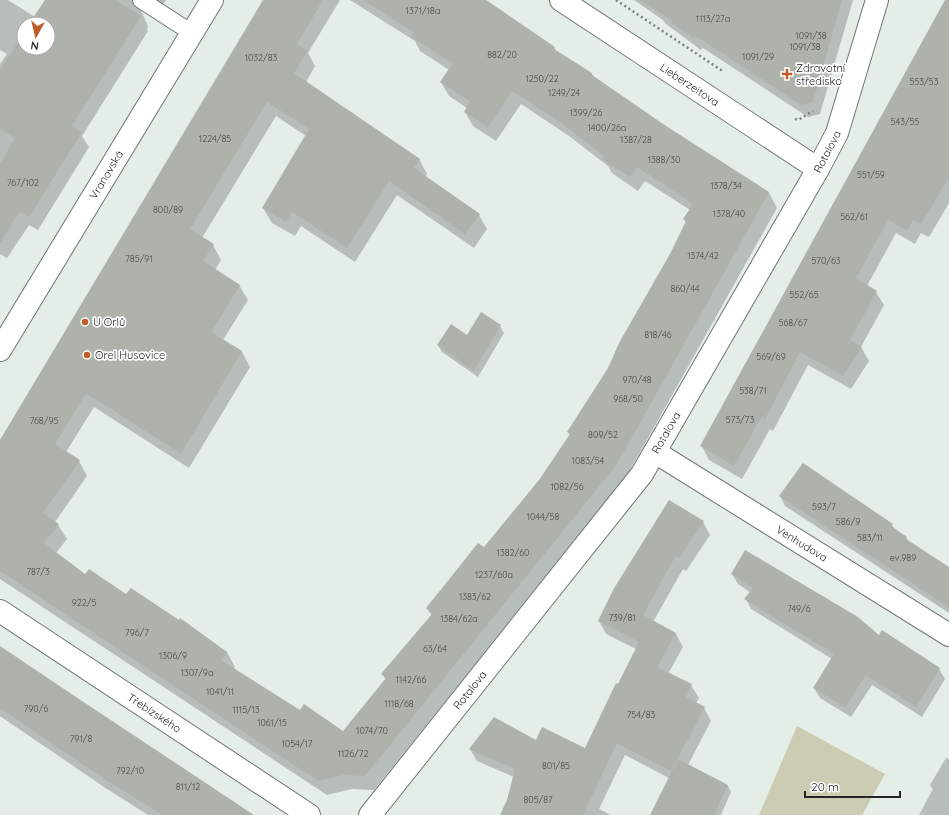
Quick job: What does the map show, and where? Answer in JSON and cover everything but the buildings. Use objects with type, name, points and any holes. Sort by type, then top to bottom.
[{"type":"street","name":"Vranovská","points":[[0,350],[212,0]]},
{"type":"street","name":"Lieberzeitova","points":[[561,0],[818,169]]},
{"type":"street","name":"Rotalova","points":[[370,815],[642,474],[818,169],[837,133],[878,0]]},
{"type":"street","name":"Venhudova","points":[[655,452],[949,635]]},
{"type":"street","name":"Třebízského","points":[[0,611],[309,815]]},
{"type":"lane","points":[[141,0],[192,33]]},
{"type":"path","points":[[616,0],[726,73]]},
{"type":"path","points":[[791,116],[798,120],[815,110]]},
{"type":"green space","points":[[797,726],[885,774],[862,815],[759,815]]},
{"type":"place","name":"Zdravotní středisko","points":[[787,74]]},
{"type":"place","name":"U Orlů","points":[[85,322]]},
{"type":"place","name":"Orel Husovice","points":[[87,355]]}]
